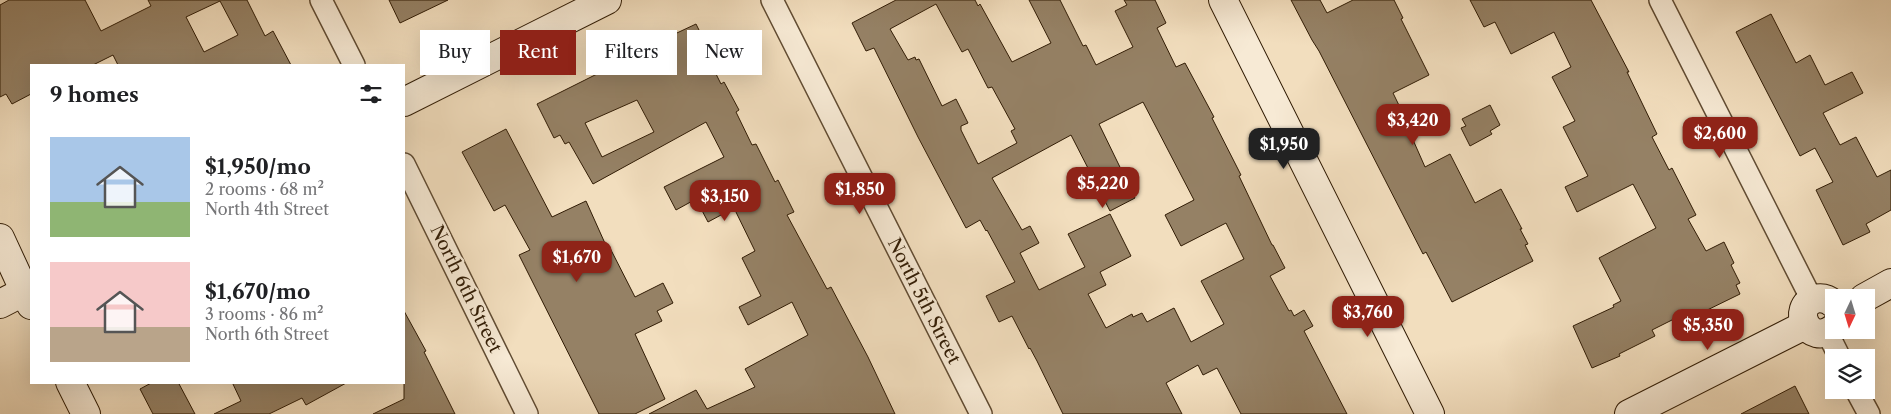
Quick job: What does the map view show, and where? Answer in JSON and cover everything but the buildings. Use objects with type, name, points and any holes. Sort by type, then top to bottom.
[{"type":"main road","points":[[405,101],[607,0]]},
{"type":"main road","points":[[1223,0],[1430,414]]},
{"type":"main road","points":[[0,238],[29,295],[0,304]]},
{"type":"main road","points":[[1875,292],[1891,283]]},
{"type":"main road","points":[[1629,414],[1822,318]]},
{"type":"main road","points":[[71,384],[86,414]]},
{"type":"street","points":[[321,0],[353,64]]},
{"type":"street","name":"North 5th Street","points":[[772,0],[981,414]]},
{"type":"street","points":[[1660,0],[1836,349]]},
{"type":"street","name":"North 6th Street","points":[[405,166],[527,414]]},
{"type":"street","points":[[1860,399],[1868,414]]}]
